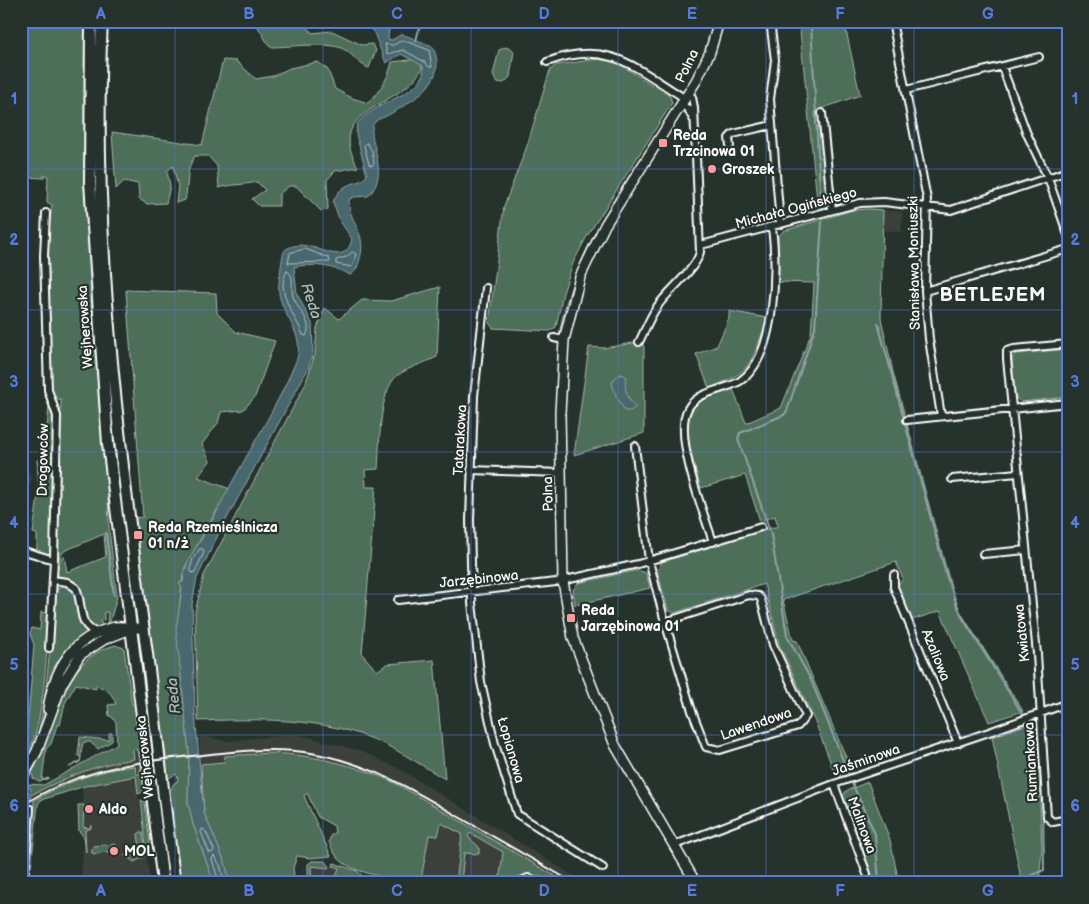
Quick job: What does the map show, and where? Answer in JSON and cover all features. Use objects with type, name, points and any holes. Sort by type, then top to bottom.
[{"type":"main road","name":"Wejherowska","points":[[91,21],[89,135],[93,250],[108,444],[163,883]]},
{"type":"main road","name":"Wejherowska","points":[[102,21],[100,142],[104,250],[120,446],[175,883]]},
{"type":"street","name":"Polna","points":[[696,883],[621,756],[574,642],[567,613],[563,581],[560,413],[564,340],[575,290],[591,251],[605,225],[685,100],[706,62],[719,21]]},
{"type":"street","points":[[770,21],[775,60],[770,99],[780,224]]},
{"type":"street","name":"Stanisława Moniuszki","points":[[892,21],[927,199],[925,291],[929,339],[941,416]]},
{"type":"street","points":[[547,62],[579,54],[597,53],[612,56],[624,60],[685,100]]},
{"type":"street","points":[[906,90],[1039,57]]},
{"type":"street","points":[[1002,66],[1027,134],[1048,178],[1068,235]]},
{"type":"street","name":"Polna","points":[[685,100],[692,97],[694,108],[693,120],[701,245]]},
{"type":"street","name":"Polna","points":[[685,100],[693,120]]},
{"type":"street","points":[[822,113],[832,210]]},
{"type":"street","points":[[730,146],[729,138],[733,134],[772,125]]},
{"type":"street","name":"Michała Ogińskiego","points":[[701,245],[860,203],[874,202],[950,210],[1068,171]]},
{"type":"street","name":"Drogowców","points":[[46,212],[44,256],[48,390],[57,416],[53,580]]},
{"type":"street","points":[[713,542],[685,451],[686,413],[695,398],[739,382],[753,370],[771,325],[773,289],[772,227]]},
{"type":"street","points":[[640,342],[657,307],[670,290],[697,262],[701,245]]},
{"type":"street","points":[[925,291],[1068,249]]},
{"type":"street","name":"Tatarakowa","points":[[472,593],[471,470],[474,396],[486,288]]},
{"type":"street","points":[[554,338],[564,340]]},
{"type":"street","name":"Kwiatowa","points":[[1041,713],[1007,351],[1068,344]]},
{"type":"street","points":[[907,420],[1066,403],[1068,434]]},
{"type":"street","points":[[635,446],[649,561]]},
{"type":"street","points":[[471,470],[561,473]]},
{"type":"street","points":[[952,478],[1018,473]]},
{"type":"street","name":"Jarzębinowa","points":[[398,600],[472,593],[563,581],[649,561],[761,527]]},
{"type":"street","points":[[21,550],[54,560]]},
{"type":"street","points":[[983,554],[1026,550]]},
{"type":"street","name":"Lawendowa","points":[[649,561],[665,622],[692,711],[706,747],[720,750],[798,726],[804,719],[806,716],[773,645],[762,603],[758,596],[749,595],[665,622]]},
{"type":"street","name":"Azaliowa","points":[[894,575],[894,587],[958,742]]},
{"type":"street","points":[[49,648],[53,580],[67,582],[76,588],[82,620],[92,631],[98,633]]},
{"type":"street","name":"Łopianowa","points":[[472,593],[476,648],[491,732],[517,814],[603,868]]},
{"type":"street","points":[[46,726],[52,689],[59,667],[74,648],[98,633],[118,627],[142,628]]},
{"type":"street","points":[[21,780],[37,751],[62,684],[80,655],[104,639],[131,629]]},
{"type":"street","name":"Jaśminowa","points":[[675,845],[834,784],[1068,702]]},
{"type":"street","name":"Rumiankowa","points":[[1041,713],[1047,817],[1053,822],[1068,818]]},
{"type":"street","name":"Malinowa","points":[[834,784],[867,874]]},
{"type":"street","points":[[24,883],[30,809]]},
{"type":"street","points":[[517,883],[528,878],[544,883]]},
{"type":"shaded area","points":[[883,210],[902,212],[901,232],[882,230]]},
{"type":"shaded area","points":[[21,467],[26,468],[32,478],[27,491],[21,534]]},
{"type":"shaded area","points":[[21,634],[29,641],[24,690],[21,692]]},
{"type":"shaded area","points":[[297,734],[361,751],[398,768],[585,883],[563,883],[509,852],[502,883],[421,883],[433,811],[225,762],[201,764],[199,736],[227,741]]},
{"type":"shaded area","points":[[140,744],[168,746],[170,769],[136,776],[150,883],[81,883],[84,836],[82,787],[50,796],[21,812],[21,794],[43,787]]},
{"type":"shaded area","points":[[311,862],[323,863],[339,868],[334,883],[309,883]]},
{"type":"green space","points":[[21,21],[85,21],[86,199],[89,258],[108,494],[109,529],[117,596],[109,625],[107,625],[108,612],[104,612],[104,620],[100,621],[103,626],[93,629],[83,616],[79,588],[72,580],[59,576],[56,571],[61,558],[64,556],[67,572],[106,557],[104,534],[64,551],[56,563],[61,399],[57,399],[56,406],[51,396],[49,374],[50,319],[48,307],[47,243],[52,205],[47,202],[48,176],[44,175],[44,178],[21,177]]},
{"type":"green space","points":[[95,21],[98,21],[111,398],[135,604],[132,604],[111,430],[95,202]]},
{"type":"green space","points":[[303,21],[312,33],[332,31],[362,45],[372,44],[376,50],[369,68],[361,64],[345,50],[335,46],[270,47],[255,22]]},
{"type":"green space","points":[[799,21],[844,21],[860,95],[815,111],[816,125],[820,129],[827,200],[823,208],[818,210]]},
{"type":"green space","points":[[506,47],[514,51],[510,77],[504,83],[496,82],[493,75],[499,50]]},
{"type":"green space","points":[[418,59],[421,62],[422,69],[413,81],[401,91],[363,115],[354,124],[350,135],[350,149],[358,167],[335,171],[327,180],[328,209],[321,211],[296,186],[289,186],[279,194],[279,206],[259,206],[252,199],[265,190],[257,182],[219,188],[217,166],[208,156],[195,156],[192,161],[188,172],[185,200],[176,203],[178,186],[173,166],[167,171],[170,186],[166,203],[147,204],[139,199],[138,184],[124,181],[116,189],[112,132],[202,145],[223,60],[236,61],[256,79],[273,76],[290,68],[318,62],[328,70],[335,89],[352,98],[368,103],[383,84],[392,62]]},
{"type":"green space","points":[[599,59],[619,64],[670,96],[672,103],[586,238],[573,263],[563,293],[556,327],[550,331],[493,328],[489,323],[504,206],[527,146],[550,70],[556,65]]},
{"type":"green space","points":[[671,112],[673,113],[575,283],[562,331],[559,335],[566,304],[576,274],[589,245],[619,191]]},
{"type":"green space","points":[[853,210],[883,210],[881,318],[893,372],[956,605],[1023,711],[989,722],[940,611],[912,620],[897,586],[903,579],[896,562],[783,600],[793,640],[797,641],[853,774],[833,781],[841,776],[835,774],[816,724],[779,644],[764,584],[674,613],[668,610],[657,570],[662,562],[778,526],[775,516],[760,521],[745,475],[701,488],[695,469],[688,432],[691,410],[700,401],[733,389],[746,423],[781,408],[811,334],[814,283],[778,282],[778,237],[783,231]]},
{"type":"green space","points":[[440,287],[437,357],[402,372],[391,382],[383,405],[378,469],[365,470],[366,487],[376,487],[362,654],[377,671],[387,664],[434,660],[445,779],[386,745],[365,736],[324,725],[282,721],[198,721],[195,612],[204,575],[305,385],[315,354],[317,328],[325,308],[339,319],[362,300],[391,301]]},
{"type":"green space","points":[[126,290],[216,293],[217,313],[236,332],[275,341],[255,397],[243,410],[221,412],[218,423],[202,444],[210,461],[198,477],[230,489],[184,569],[186,573],[183,574],[177,629],[189,752],[188,802],[193,824],[214,883],[181,883],[170,802],[170,791],[174,783],[177,782],[178,777],[175,774],[167,780],[138,555],[140,555],[135,518],[143,517]]},
{"type":"green space","points":[[729,311],[767,318],[766,324],[748,365],[734,377],[709,388],[696,354],[717,346],[729,318]]},
{"type":"green space","points":[[633,343],[644,346],[644,433],[574,455],[589,347],[604,348]]},
{"type":"green space","points":[[1068,349],[1068,397],[1021,402],[1015,397],[1012,359],[1015,354]]},
{"type":"green space","points":[[46,397],[54,412],[52,552],[47,555],[37,552],[37,534],[33,533],[39,489],[37,460],[44,460],[49,407]]},
{"type":"green space","points":[[638,570],[646,573],[650,588],[575,605],[573,590],[578,583]]},
{"type":"green space","points":[[65,585],[73,589],[78,619],[88,633],[74,644],[57,666],[52,678],[39,735],[33,751],[27,759],[25,757],[36,739],[43,707],[50,648],[53,648],[56,594],[59,586]]},
{"type":"green space","points":[[41,612],[49,613],[43,688],[36,731],[31,746],[25,755],[34,645],[30,634],[32,628],[40,630]]},
{"type":"green space","points":[[138,643],[150,740],[154,752],[167,867],[164,865]]},
{"type":"green space","points":[[115,645],[124,648],[132,704],[134,705],[140,737],[143,792],[138,794],[136,776],[85,786],[41,800],[38,804],[31,867],[28,867],[31,806],[35,804],[33,801],[69,783],[109,770],[135,766],[136,774],[140,774],[140,758],[136,749],[133,750],[134,759],[107,764],[81,772],[31,795],[30,798],[26,796],[31,790],[27,784],[44,785],[117,744],[116,722],[109,716],[108,705],[116,704],[111,694],[100,687],[96,686],[96,689],[76,684],[65,703],[60,725],[57,725],[51,744],[46,749],[42,780],[49,778],[40,782],[33,778],[32,773],[70,680],[82,665],[96,653]]},
{"type":"green space","points":[[1031,723],[1037,729],[1042,848],[1039,883],[1022,883],[992,737]]},
{"type":"green space","points":[[109,733],[112,733],[112,741],[98,749],[90,742],[84,742],[81,757],[78,756],[80,737],[109,740]]},
{"type":"green space","points":[[270,753],[303,756],[335,762],[395,783],[567,883],[518,879],[514,883],[499,883],[503,852],[470,833],[468,837],[479,847],[479,854],[464,853],[461,883],[456,883],[462,834],[441,823],[438,836],[429,835],[421,880],[442,883],[418,882],[372,875],[347,865],[339,859],[329,842],[331,835],[335,833],[334,826],[318,817],[307,793],[304,796],[331,856],[310,858],[297,856],[293,868],[295,883],[230,883],[225,863],[204,813],[201,764],[224,762],[225,756]]},
{"type":"green space","points":[[868,782],[890,840],[899,883],[875,883],[843,797],[846,791]]},
{"type":"green space","points":[[141,800],[145,802],[150,845],[147,854]]},
{"type":"green space","points":[[78,805],[84,805],[83,827],[90,828],[91,825],[91,828],[85,831],[86,852],[84,837],[79,831]]},
{"type":"green space","points":[[143,832],[146,856],[134,862],[124,855],[128,854],[128,851],[140,850],[138,834]]},
{"type":"green space","points":[[116,844],[112,851],[94,854],[91,852],[93,846]]},
{"type":"green space","points":[[312,861],[324,861],[329,865],[328,868],[311,866],[312,883],[308,883],[308,864]]},
{"type":"green space","points":[[334,863],[357,871],[364,877],[364,883],[334,883],[339,868],[333,866]]},
{"type":"water","points":[[367,21],[383,21],[389,27],[388,39],[392,40],[402,34],[432,46],[437,69],[427,87],[419,95],[377,120],[372,126],[378,165],[378,176],[375,186],[368,196],[353,197],[349,200],[352,216],[362,243],[359,262],[355,271],[350,275],[338,269],[323,266],[307,265],[294,267],[297,294],[312,323],[313,351],[309,367],[218,535],[197,578],[192,604],[195,714],[204,813],[225,863],[230,883],[214,883],[193,824],[188,802],[189,752],[176,629],[182,588],[179,583],[183,582],[184,573],[190,558],[267,420],[297,359],[298,342],[279,294],[284,252],[290,247],[302,245],[336,254],[343,253],[348,248],[352,239],[340,221],[333,202],[341,189],[363,179],[367,175],[356,134],[357,124],[372,111],[411,89],[423,76],[423,66],[401,54],[386,63],[372,28]]},
{"type":"water","points":[[622,374],[627,377],[625,385],[627,393],[636,407],[630,411],[625,411],[616,396],[612,383],[617,376]]},
{"type":"waterway","points":[[416,41],[421,21]]},
{"type":"waterway","points":[[811,24],[821,208]]},
{"type":"waterway","points":[[822,222],[815,328],[787,411],[784,415],[740,433],[738,439],[771,534],[787,636],[811,680],[849,775]]},
{"type":"waterway","points":[[878,323],[947,578],[962,617],[1023,715]]},
{"type":"waterway","points":[[106,533],[114,595]]},
{"type":"waterway","points":[[1029,725],[1041,741]]},
{"type":"waterway","points":[[851,781],[875,834],[879,883]]},
{"type":"waterway","points":[[1025,883],[1025,878],[1044,870],[1043,808]]},
{"type":"railway","points":[[21,806],[59,785],[119,766],[247,751],[279,750],[311,753],[351,763],[388,778],[424,796],[574,883]]},
{"type":"place","name":"Reda Trzcinowa 01","points":[[663,143]]},
{"type":"place","name":"Groszek","points":[[712,169]]},
{"type":"place","name":"Reda Rzemieślnicza 01 n/ż","points":[[138,535]]},
{"type":"place","name":"Reda Jarzębinowa 01","points":[[571,618]]},
{"type":"place","name":"Aldo","points":[[89,809]]},
{"type":"place","name":"MOL","points":[[114,851]]},
{"type":"district","name":"BETLEJEM","points":[[993,295]]},
{"type":"water label","name":"Reda","points":[[311,301]]},
{"type":"water label","name":"Reda","points":[[174,696]]}]
